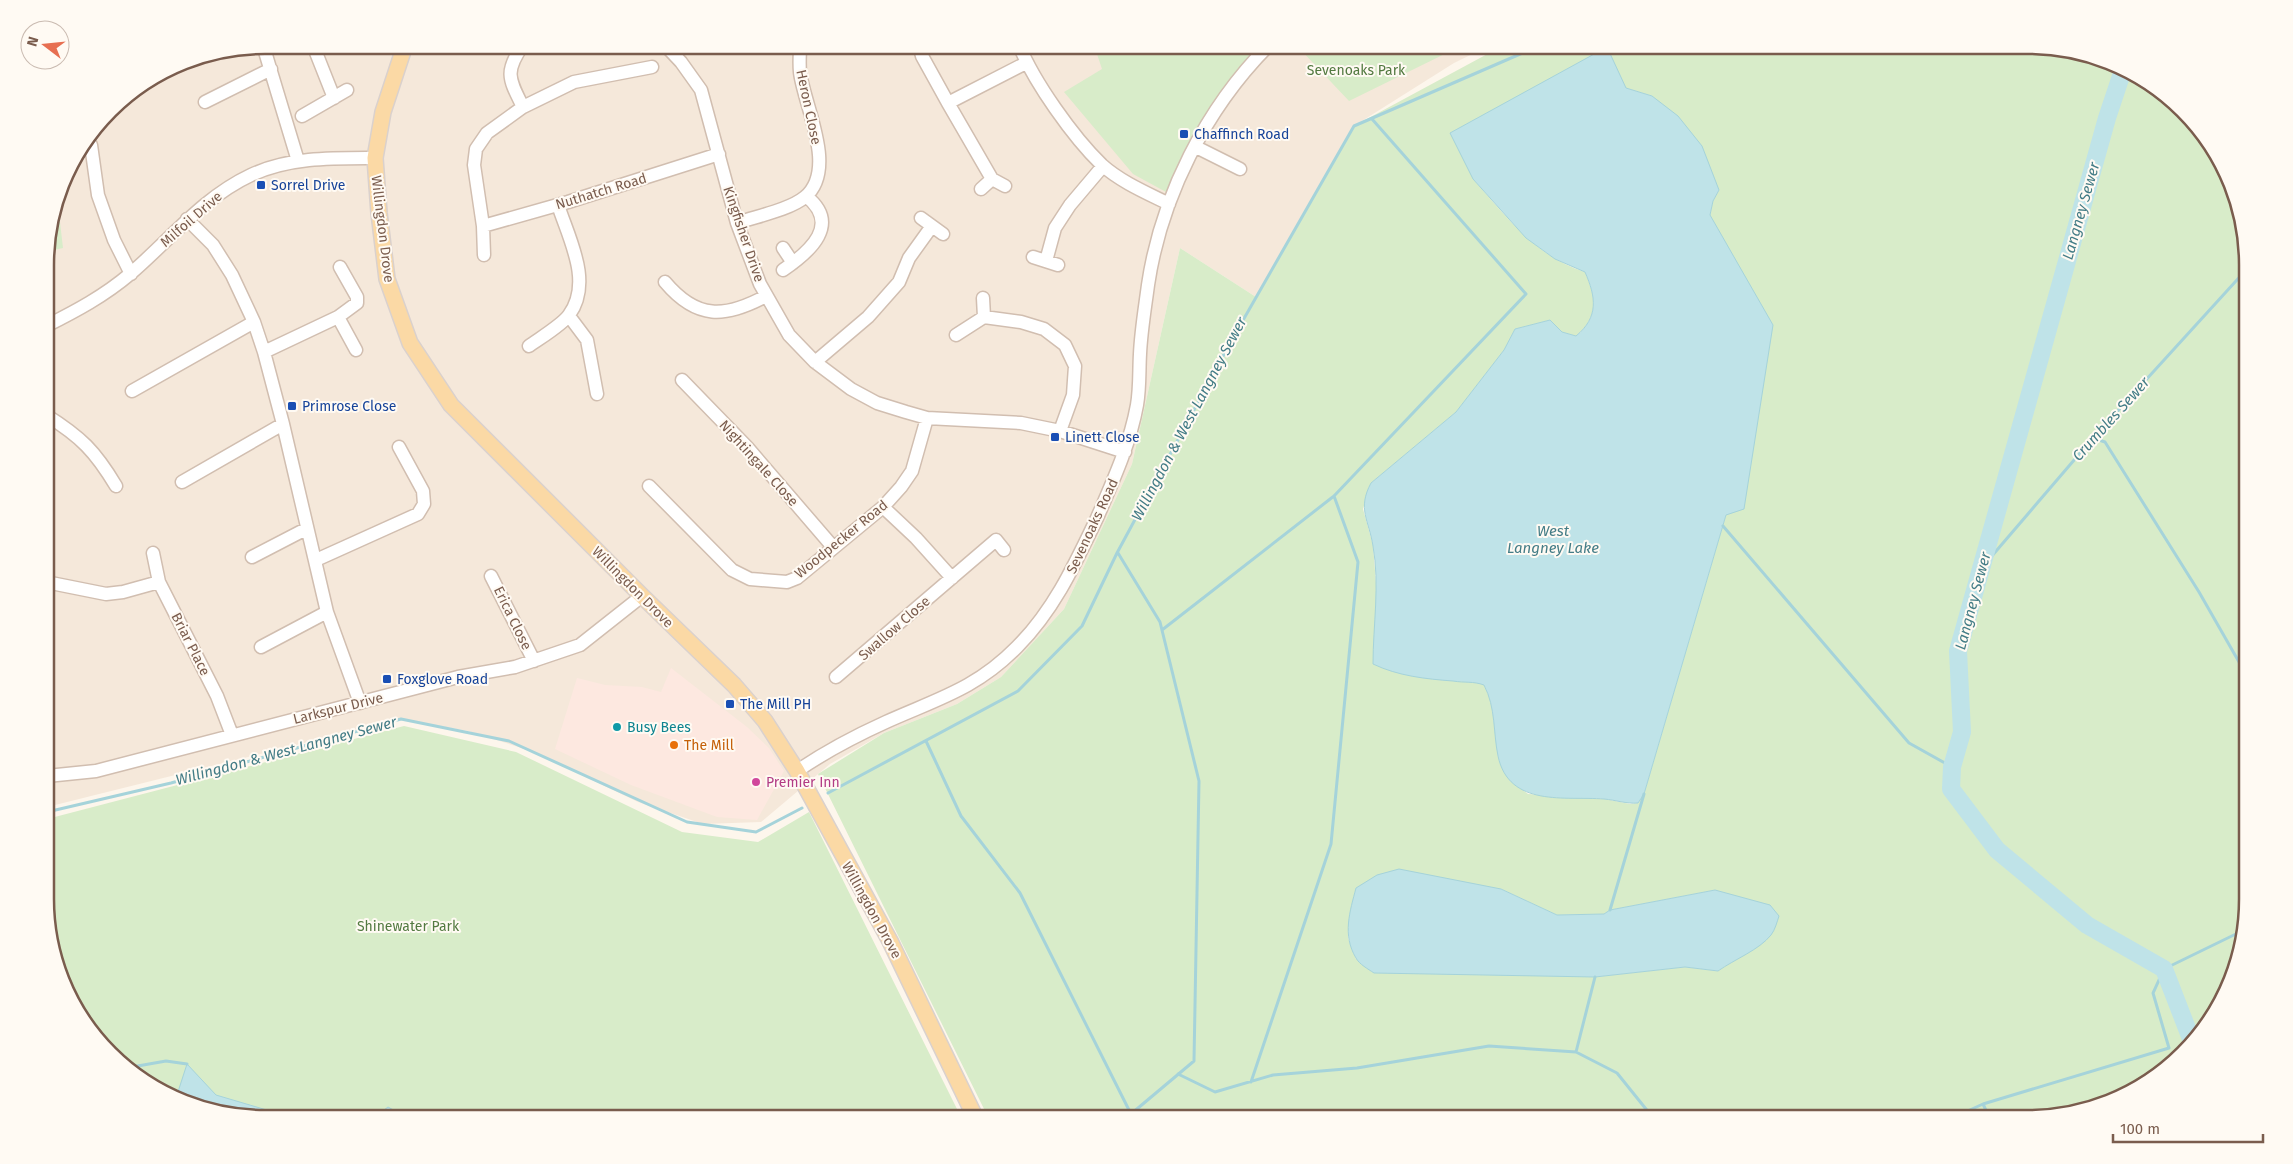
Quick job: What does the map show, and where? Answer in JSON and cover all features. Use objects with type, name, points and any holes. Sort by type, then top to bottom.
[{"type":"main road","name":"Willingdon Drove","points":[[402,54],[383,112],[375,158],[387,279],[410,343],[451,404],[642,596],[734,685],[765,721],[797,771],[890,941],[972,1110]]},
{"type":"street","points":[[267,54],[298,161]]},
{"type":"street","points":[[317,54],[334,98]]},
{"type":"street","points":[[517,54],[512,61],[510,76],[523,107]]},
{"type":"street","name":"Kingfisher Drive","points":[[673,54],[700,90],[737,223],[766,296],[789,335],[815,362],[851,389],[878,403],[927,418],[1021,422],[1060,431],[1125,452]]},
{"type":"street","name":"Heron Close","points":[[800,54],[800,71],[809,112],[818,140],[820,162],[814,182],[806,196]]},
{"type":"street","points":[[921,54],[992,179],[1005,186]]},
{"type":"street","points":[[1022,54],[1026,63],[1070,127],[1103,166],[1126,181],[1169,204]]},
{"type":"street","name":"Sevenoaks Road","points":[[797,771],[849,740],[888,721],[936,702],[980,679],[1017,647],[1047,612],[1073,570],[1125,452],[1138,403],[1140,351],[1148,283],[1155,248],[1169,204],[1213,113],[1262,54]]},
{"type":"street","points":[[948,103],[1026,63]]},
{"type":"street","points":[[484,255],[483,226],[474,165],[476,149],[487,133],[523,107],[574,82],[652,67]]},
{"type":"street","points":[[205,102],[271,69]]},
{"type":"street","points":[[302,116],[347,90]]},
{"type":"street","points":[[91,145],[98,195],[114,240],[130,274]]},
{"type":"street","points":[[1196,147],[1240,169]]},
{"type":"street","name":"Nuthatch Road","points":[[483,226],[558,205],[719,154]]},
{"type":"street","name":"Milfoil Drive","points":[[54,322],[101,297],[130,274],[187,219],[219,194],[251,175],[298,161],[375,158]]},
{"type":"street","points":[[1033,257],[1052,263],[1055,228],[1070,205],[1103,166]]},
{"type":"street","points":[[981,189],[992,179]]},
{"type":"street","points":[[737,223],[791,205],[806,196],[816,204],[822,215],[822,229],[814,243],[788,267],[784,248]]},
{"type":"street","points":[[529,346],[569,316],[580,289],[579,269],[558,205]]},
{"type":"street","points":[[921,218],[943,234]]},
{"type":"street","points":[[187,219],[213,245],[232,275],[254,322],[283,424],[306,529],[316,560],[327,612],[360,703]]},
{"type":"street","points":[[815,362],[868,317],[899,282],[909,258],[932,226]]},
{"type":"street","points":[[264,352],[338,317],[357,303],[357,297],[340,267]]},
{"type":"street","points":[[665,282],[691,307],[706,311],[728,312],[748,306],[766,296]]},
{"type":"street","points":[[983,298],[984,317]]},
{"type":"street","points":[[569,316],[587,340],[597,394]]},
{"type":"street","points":[[338,317],[356,350]]},
{"type":"street","points":[[956,335],[984,317],[1021,322],[1044,330],[1064,345],[1074,366],[1073,396],[1060,431]]},
{"type":"street","points":[[132,390],[254,322]]},
{"type":"street","name":"Nightingale Close","points":[[682,380],[747,447],[833,547]]},
{"type":"street","name":"Woodpecker Road","points":[[649,486],[732,570],[750,580],[787,582],[797,578],[883,507],[912,471],[927,418]]},
{"type":"street","points":[[54,420],[80,438],[100,459],[116,486]]},
{"type":"street","points":[[182,482],[283,424]]},
{"type":"street","points":[[316,560],[418,514],[424,504],[423,491],[399,447]]},
{"type":"street","points":[[883,507],[916,538],[952,578]]},
{"type":"street","points":[[252,556],[306,529]]},
{"type":"street","name":"Swallow Close","points":[[836,677],[996,540],[1004,550]]},
{"type":"street","name":"Briar Place","points":[[153,553],[159,582],[217,696],[232,735]]},
{"type":"street","name":"Erica Close","points":[[492,576],[534,662]]},
{"type":"street","points":[[54,584],[106,594],[123,592],[159,582]]},
{"type":"street","name":"Larkspur Drive","points":[[54,775],[96,770],[458,677],[534,662],[580,644],[642,596]]},
{"type":"street","points":[[261,648],[327,612]]},
{"type":"shaded area","points":[[251,54],[1472,54],[1454,63],[1354,126],[1256,297],[1180,248],[1132,464],[1064,609],[1001,677],[957,704],[884,733],[830,764],[761,822],[703,824],[638,802],[534,752],[468,731],[400,719],[54,805],[54,251],[56,237],[65,197],[89,148],[97,136],[126,106],[159,82],[184,70],[210,61]]},
{"type":"shaded area","points":[[671,668],[747,727],[769,748],[784,771],[757,820],[717,817],[631,785],[555,749],[577,678],[605,685],[642,687],[661,692]]},
{"type":"green space","points":[[1097,54],[1256,54],[1207,115],[1166,192],[1133,174],[1064,92],[1102,69]]},
{"type":"green space","name":"Sevenoaks Park","points":[[1305,54],[1445,54],[1349,101]]},
{"type":"green space","points":[[1487,54],[2042,54],[2096,65],[2134,82],[2157,97],[2196,136],[2211,159],[2223,184],[2232,210],[2239,251],[2239,913],[2228,967],[2211,1005],[2196,1028],[2157,1067],[2134,1082],[2109,1094],[2083,1103],[2042,1110],[985,1110],[818,774],[884,733],[957,704],[1001,677],[1064,609],[1132,464],[1180,248],[1256,297],[1354,126]],"holes":[[[1626,88],[1652,96],[1719,190],[1713,201],[1710,215],[1726,515],[1644,794],[1638,803],[1630,804],[1605,799],[1528,794],[1504,772],[1498,757],[1491,699],[1484,685],[1473,681],[1377,596],[1373,545],[1363,509],[1371,483],[1456,412],[1504,350],[1515,329],[1550,320],[1562,332],[1576,336],[1589,321],[1592,314],[1593,298],[1585,272],[1567,265],[1537,246],[1510,221],[1473,179]],[[1501,889],[1557,915],[1604,914],[1610,910],[1715,890],[1771,934],[1718,971],[1685,967],[1595,977],[1356,959],[1348,938],[1350,912]]]},
{"type":"green space","points":[[59,217],[63,248],[54,250]]},
{"type":"green space","name":"Shinewater Park","points":[[404,726],[516,752],[682,832],[758,842],[809,812],[958,1110],[251,1110],[197,1099],[159,1082],[136,1067],[97,1028],[82,1005],[65,967],[56,927],[54,913],[54,817]]},
{"type":"water","name":"West Langney Lake","points":[[1594,54],[1610,54],[1626,88],[1652,96],[1678,116],[1702,146],[1719,190],[1713,201],[1710,215],[1773,325],[1744,509],[1726,515],[1644,794],[1638,803],[1604,799],[1557,798],[1526,792],[1514,784],[1504,773],[1496,747],[1491,702],[1484,685],[1412,676],[1373,664],[1376,575],[1373,546],[1364,508],[1371,483],[1456,412],[1504,350],[1515,329],[1550,320],[1562,332],[1576,336],[1589,322],[1592,314],[1593,298],[1585,272],[1555,259],[1526,238],[1473,179],[1450,133]]},
{"type":"water","points":[[1399,869],[1501,889],[1557,915],[1604,914],[1610,910],[1715,890],[1770,905],[1779,916],[1774,931],[1766,940],[1718,971],[1685,967],[1595,977],[1374,973],[1359,962],[1349,941],[1348,923],[1351,905],[1356,888],[1377,875]]},
{"type":"water","points":[[187,1064],[216,1095],[267,1110],[224,1106],[197,1099],[178,1091]]},
{"type":"waterway","name":"Willingdon & West Langney Sewer","points":[[828,793],[1018,691],[1082,626],[1117,553],[1230,343],[1354,126],[1520,54]]},
{"type":"waterway","name":"Langney Sewer","points":[[2121,76],[2107,118],[1958,651],[1962,732],[1952,767],[1951,789],[1997,850],[2087,925],[2164,969],[2190,1035]]},
{"type":"waterway","points":[[1162,630],[1334,496],[1526,294],[1372,119]]},
{"type":"waterway","name":"Crumbles Sewer","points":[[1979,571],[2093,438],[2239,278]]},
{"type":"waterway","points":[[2093,438],[2105,442],[2199,592],[2239,662]]},
{"type":"waterway","points":[[1251,1082],[1331,844],[1358,562],[1334,496]]},
{"type":"waterway","points":[[1723,526],[1909,743],[1952,767]]},
{"type":"waterway","points":[[1118,553],[1160,622],[1199,781],[1194,1061],[1136,1110]]},
{"type":"waterway","name":"Willingdon & West Langney Sewer","points":[[54,810],[171,783],[401,719],[509,741],[687,822],[756,832],[802,808]]},
{"type":"waterway","points":[[926,741],[961,816],[1020,893],[1129,1110]]},
{"type":"waterway","points":[[1610,910],[1644,794]]},
{"type":"waterway","points":[[1970,1110],[1983,1104],[2169,1048],[2153,993],[2164,969],[2236,934]]},
{"type":"waterway","points":[[1576,1052],[1595,977]]},
{"type":"waterway","points":[[1178,1074],[1215,1092],[1273,1075],[1357,1068],[1489,1046],[1576,1052],[1617,1073],[1647,1110]]},
{"type":"waterway","points":[[135,1066],[166,1061],[187,1064]]},
{"type":"waterway","points":[[1983,1104],[1986,1110]]},
{"type":"place","name":"Chaffinch Road","points":[[1184,134]]},
{"type":"place","name":"Sorrel Drive","points":[[261,185]]},
{"type":"place","name":"Primrose Close","points":[[292,406]]},
{"type":"place","name":"Linett Close","points":[[1055,437]]},
{"type":"place","name":"Foxglove Road","points":[[387,679]]},
{"type":"place","name":"The Mill PH","points":[[730,704]]},
{"type":"place","name":"Busy Bees","points":[[617,727]]},
{"type":"place","name":"The Mill","points":[[674,745]]},
{"type":"place","name":"Premier Inn","points":[[756,782]]}]
